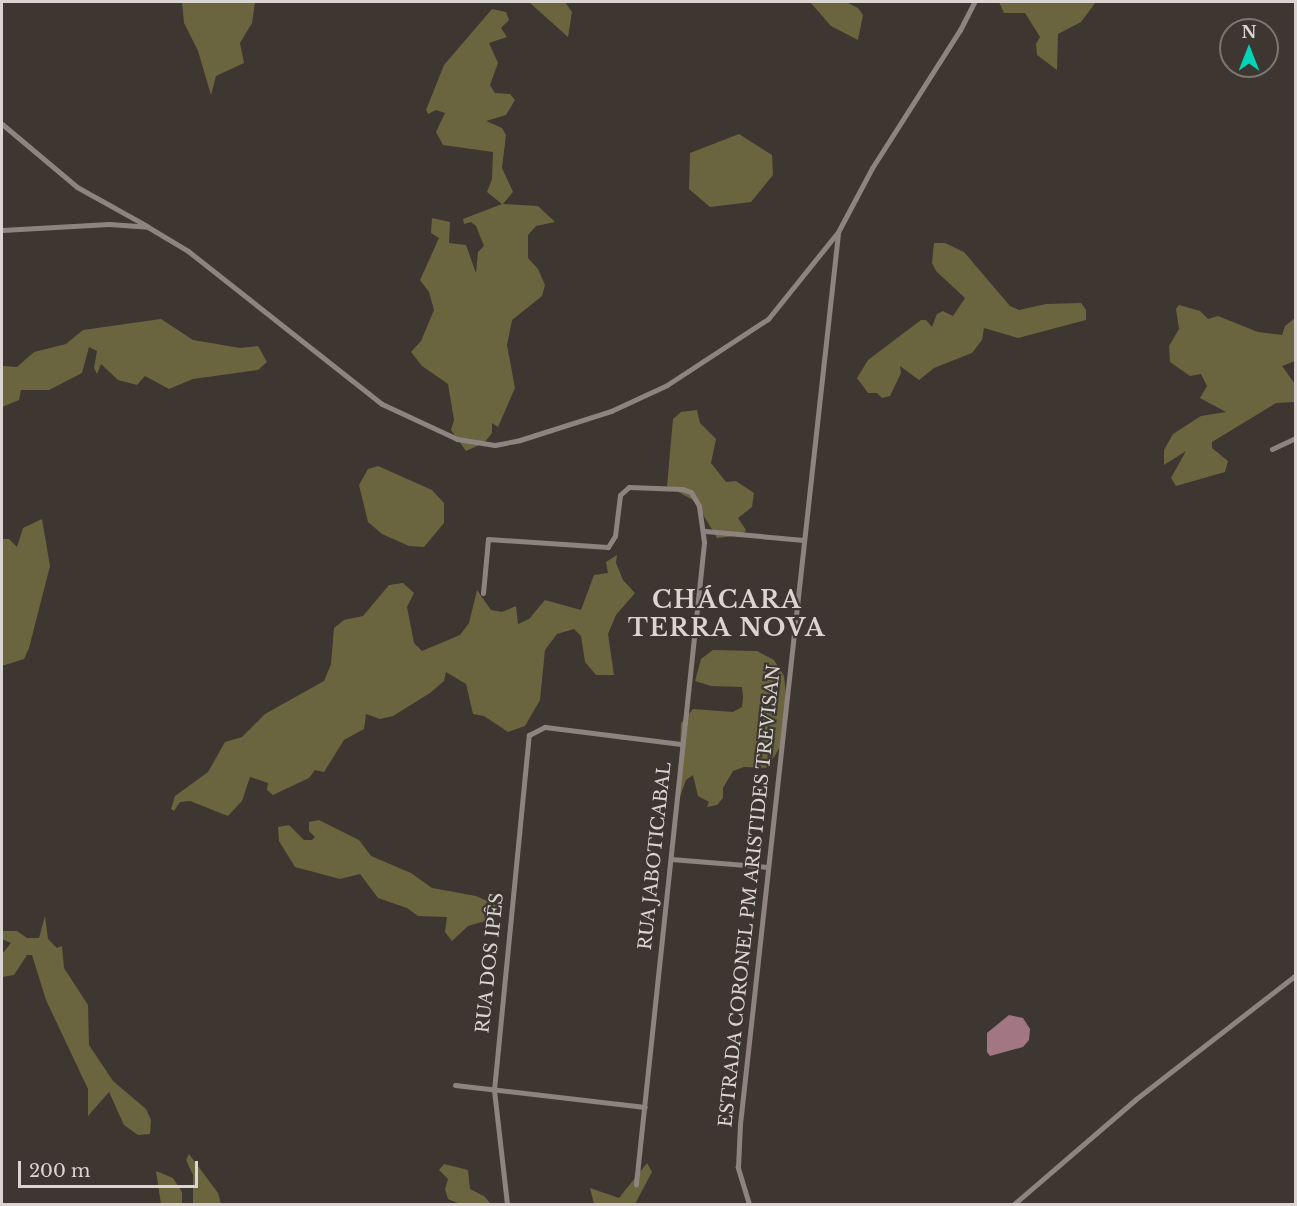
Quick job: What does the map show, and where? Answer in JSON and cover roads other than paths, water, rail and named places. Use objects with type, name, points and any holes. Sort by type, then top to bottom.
[{"type":"street","points":[[2,124],[77,187],[188,251],[382,404],[457,439],[495,445],[611,411],[667,385],[768,319],[838,232],[872,168],[960,30],[974,2]]},
{"type":"street","points":[[2,230],[109,224],[148,226]]},
{"type":"street","name":"ESTRADA CORONEL PM ARISTIDES TREVISAN","points":[[749,1204],[739,1177],[740,1135],[838,232]]},
{"type":"street","points":[[1272,449],[1296,438]]},
{"type":"street","points":[[483,593],[486,541],[491,538],[608,547],[615,536],[620,495],[625,488],[691,492],[699,506],[705,531],[804,540]]},
{"type":"street","name":"RUA JABOTICABAL","points":[[636,1184],[705,531]]},
{"type":"street","name":"RUA DOS IPÊS","points":[[507,1204],[494,1090],[529,735],[538,728],[681,744]]},
{"type":"street","points":[[671,859],[768,867]]},
{"type":"street","points":[[1014,1204],[1136,1099],[1296,975]]},
{"type":"street","points":[[454,1085],[645,1107]]},
{"type":"district","name":"CHÁCARA TERRA NOVA","points":[[727,614]]}]
